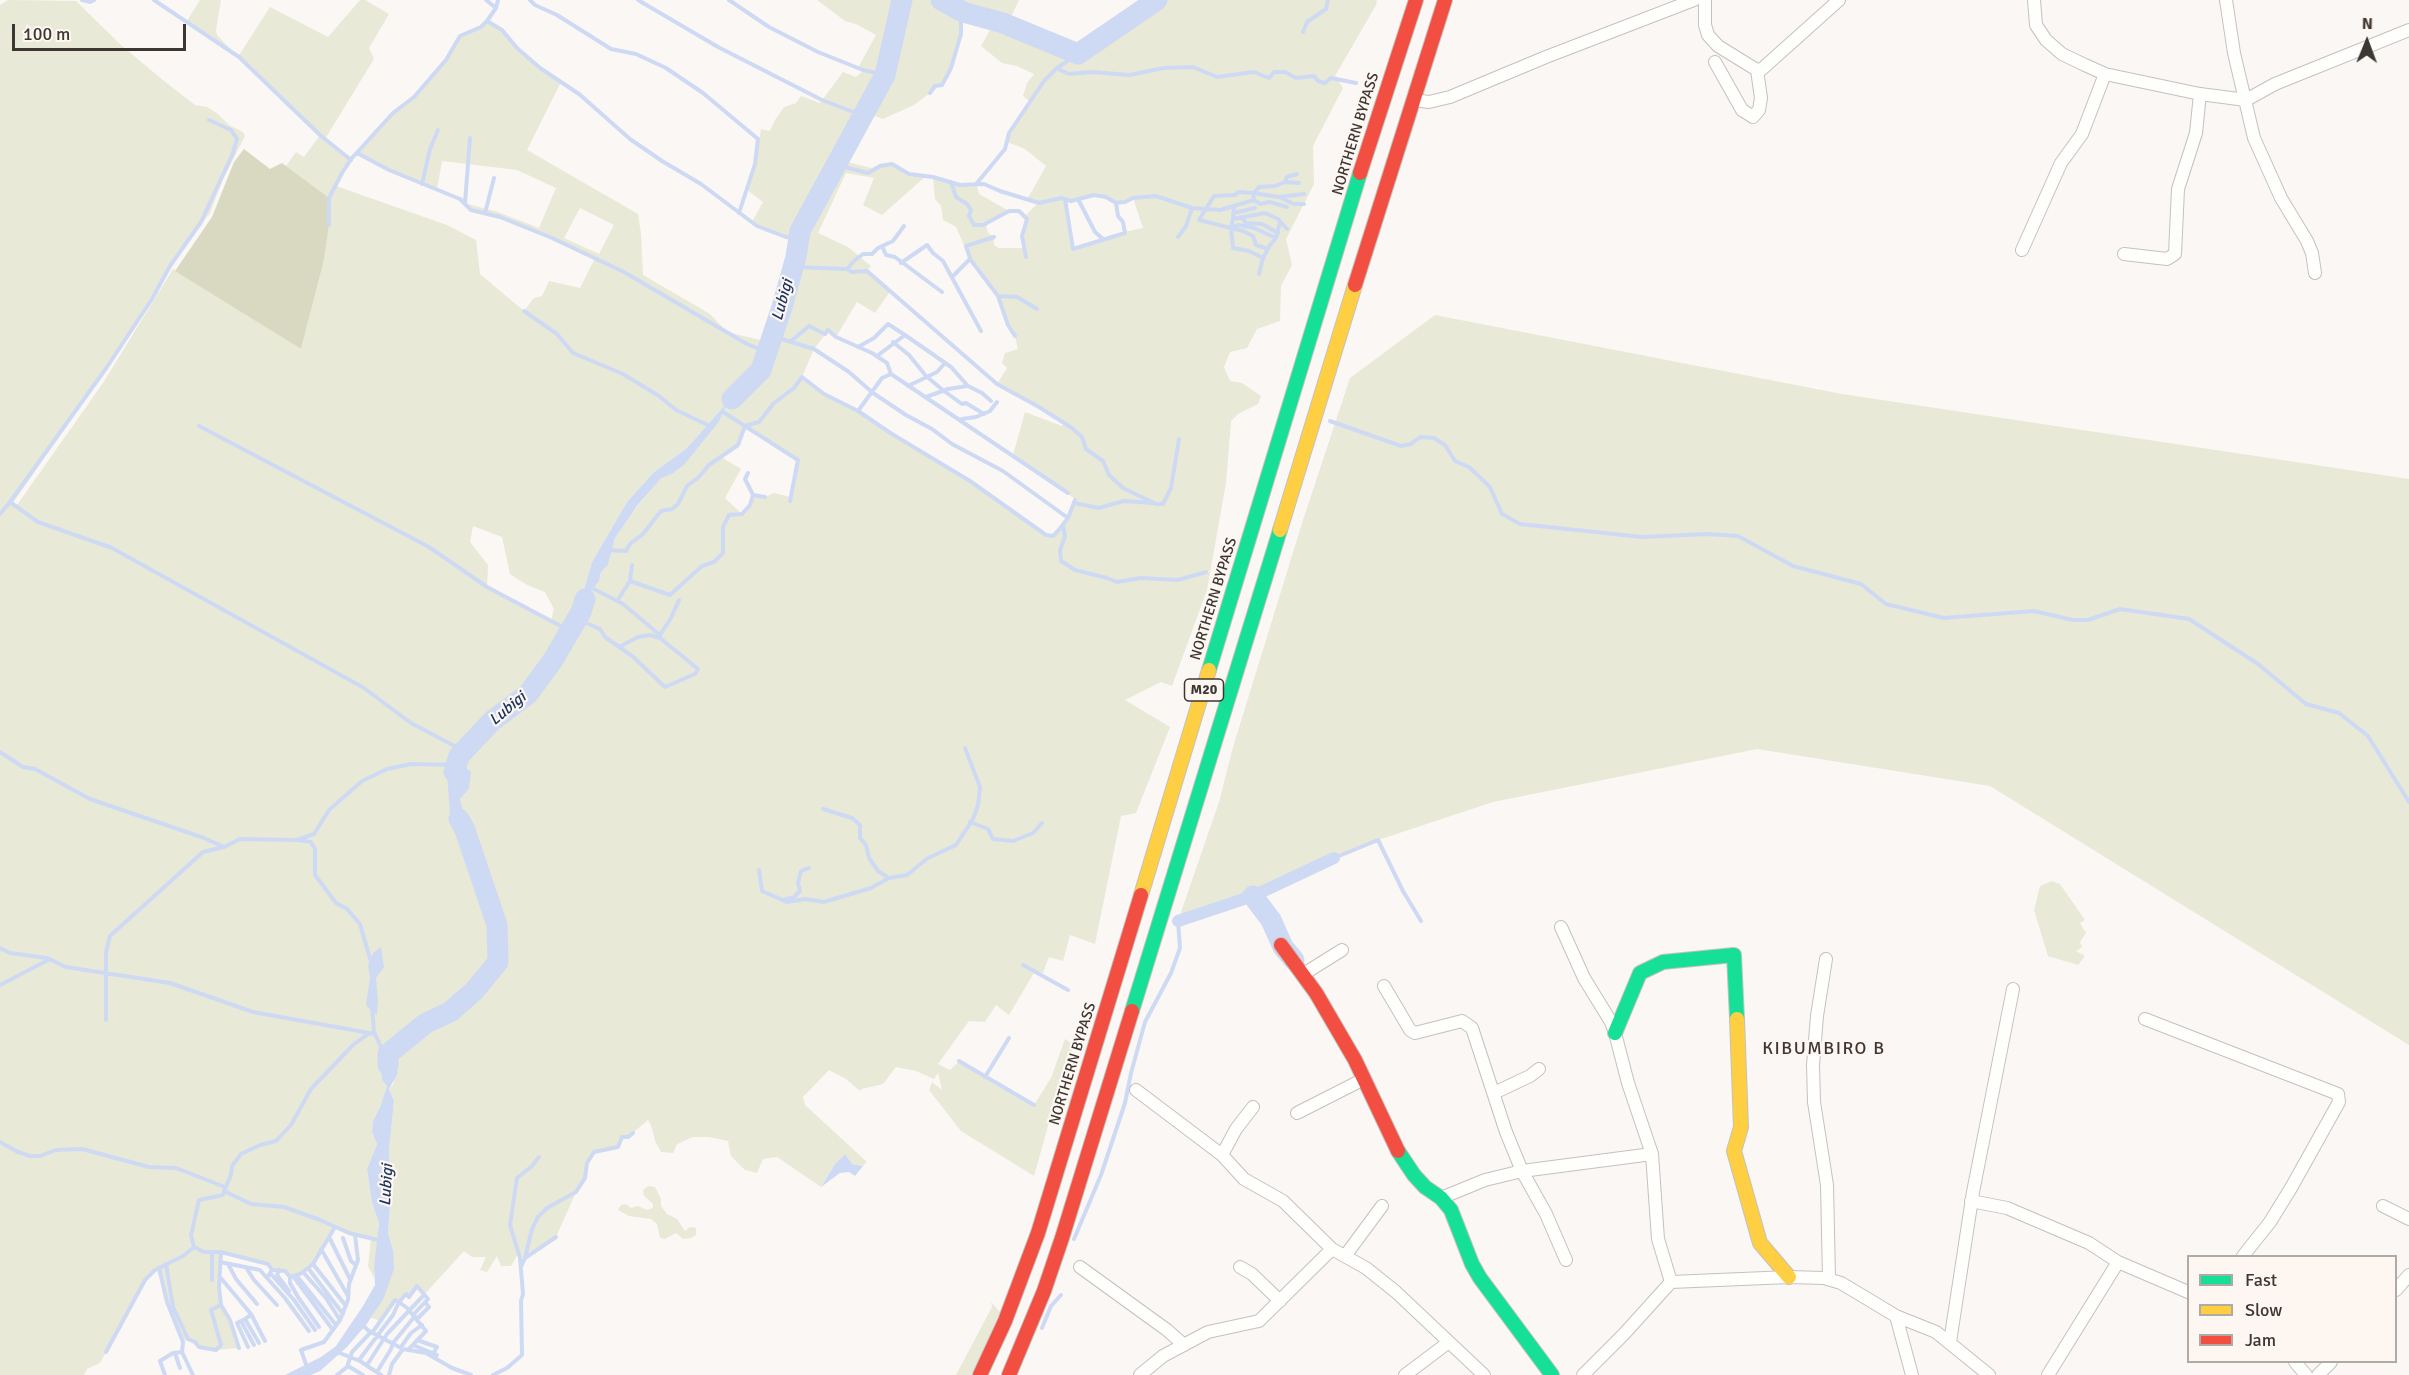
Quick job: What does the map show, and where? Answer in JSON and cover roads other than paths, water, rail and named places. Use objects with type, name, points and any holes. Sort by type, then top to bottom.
[{"type":"main road","name":"NORTHERN BYPASS","points":[[980,1375],[1005,1321],[1038,1233],[1355,190],[1416,0]]},
{"type":"main road","name":"M20","points":[[1009,1375],[1044,1291],[1062,1238],[1410,104],[1445,0]]},
{"type":"main road","points":[[1281,945],[1316,993],[1364,1079],[1401,1157],[1419,1181],[1442,1198],[1456,1221],[1472,1264],[1480,1278],[1552,1375]]},
{"type":"main road","points":[[1615,1033],[1641,973],[1647,968],[1663,962],[1734,956],[1741,1127],[1734,1151],[1760,1243],[1789,1277]]},
{"type":"street","points":[[1421,101],[1438,100],[1476,88],[1540,60],[1694,0]]},
{"type":"street","points":[[1705,0],[1705,25],[1708,35],[1718,46],[1757,70],[1762,69],[1839,0]]},
{"type":"street","points":[[2034,0],[2036,25],[2046,40],[2062,54],[2105,74],[2200,94],[2246,100],[2285,79],[2409,30]]},
{"type":"street","points":[[2226,0],[2234,53],[2254,138],[2268,173],[2307,241],[2312,253],[2315,273]]},
{"type":"street","points":[[1715,62],[1742,110],[1753,117],[1759,110],[1761,98],[1757,70]]},
{"type":"street","points":[[2022,250],[2061,163],[2082,134],[2105,74]]},
{"type":"street","points":[[2124,254],[2167,259],[2175,254],[2178,189],[2196,133],[2200,94]]},
{"type":"street","points":[[1561,927],[1584,978],[1611,1022],[1615,1033],[1628,1083],[1652,1154],[1658,1239],[1671,1282]]},
{"type":"street","points":[[1302,975],[1342,950]]},
{"type":"street","points":[[1826,959],[1817,1016],[1813,1065],[1814,1102],[1827,1185],[1829,1278]]},
{"type":"street","points":[[1384,986],[1410,1030],[1415,1033],[1462,1022],[1472,1028],[1506,1132],[1522,1171],[1546,1214],[1566,1260]]},
{"type":"street","points":[[1950,1342],[1971,1201],[2013,989]]},
{"type":"street","points":[[2145,1019],[2338,1094],[2339,1102],[2291,1188],[2274,1217],[2245,1255]]},
{"type":"street","points":[[1494,1093],[1530,1076],[1539,1069]]},
{"type":"street","points":[[1296,1113],[1364,1079]]},
{"type":"street","points":[[1136,1090],[1222,1155],[1244,1179],[1283,1201],[1332,1249],[1366,1268],[1396,1292],[1484,1375]]},
{"type":"street","points":[[1222,1155],[1236,1129],[1253,1107]]},
{"type":"street","points":[[1442,1198],[1485,1180],[1522,1171],[1652,1154]]},
{"type":"street","points":[[1971,1201],[2013,1210],[2089,1243],[2118,1262],[2187,1292]]},
{"type":"street","points":[[1345,1256],[1382,1206]]},
{"type":"street","points":[[2383,1206],[2409,1219]]},
{"type":"street","points":[[1140,1375],[1163,1356],[1213,1330],[1260,1321],[1332,1249]]},
{"type":"street","points":[[2048,1375],[2118,1262]]},
{"type":"street","points":[[1080,1267],[1167,1330],[1184,1345]]},
{"type":"street","points":[[1240,1267],[1252,1274],[1280,1301]]},
{"type":"street","points":[[2397,1289],[2409,1275]]},
{"type":"street","points":[[1583,1375],[1671,1282],[1789,1277],[1829,1278],[1896,1316],[1928,1328],[1950,1342],[1989,1375]]},
{"type":"street","points":[[1896,1316],[1912,1375]]},
{"type":"street","points":[[1405,1375],[1449,1342]]},
{"type":"street","points":[[2296,1363],[2306,1375]]},
{"type":"street","points":[[2318,1375],[2330,1363]]},
{"type":"water","points":[[793,271],[785,310],[767,350],[780,300]]},
{"type":"water","points":[[751,380],[744,393],[725,408],[719,422],[684,465],[672,474],[661,478],[637,506],[615,538],[608,565],[601,572],[599,581],[590,593],[587,605],[574,624],[592,562],[627,502],[653,473],[687,448],[726,404],[730,396]]},
{"type":"water","points":[[477,737],[480,746],[465,759],[464,766],[471,772],[469,789],[460,799],[470,835],[469,844],[461,837],[450,814],[447,774],[449,760],[461,749],[468,747]]},
{"type":"water","points":[[381,947],[384,967],[376,978],[377,1015],[366,1005],[370,978],[368,966],[373,953]]},
{"type":"water","points":[[403,1042],[402,1049],[395,1054],[393,1061],[398,1073],[389,1089],[394,1101],[389,1150],[391,1194],[388,1233],[393,1250],[394,1269],[383,1300],[347,1347],[320,1371],[311,1375],[285,1375],[321,1357],[336,1346],[375,1285],[374,1267],[379,1223],[372,1203],[367,1169],[377,1144],[372,1132],[373,1121],[387,1086],[382,1080],[382,1069],[379,1062],[382,1051]]},
{"type":"water","points":[[845,1154],[852,1164],[863,1166],[855,1176],[849,1172],[840,1173],[821,1187],[835,1164]]},
{"type":"waterway","points":[[82,0],[90,2],[94,0]]},
{"type":"waterway","points":[[154,0],[239,57],[320,135],[351,160]]},
{"type":"waterway","points":[[486,0],[496,8]]},
{"type":"waterway","points":[[329,225],[329,198],[352,158],[393,113],[414,97],[446,60],[460,36],[481,27],[487,21],[496,8],[498,0]]},
{"type":"waterway","points":[[530,0],[611,49],[636,54],[666,68],[703,93],[758,139],[755,164],[739,213]]},
{"type":"waterway","points":[[638,0],[718,47],[822,100],[861,115]]},
{"type":"waterway","points":[[729,0],[769,27],[818,52],[863,70],[885,75]]},
{"type":"waterway","name":"Lubigi","points":[[732,399],[761,370],[782,307],[796,257],[800,231],[885,75],[902,0]]},
{"type":"waterway","points":[[941,0],[963,12],[1003,23],[1078,54],[1157,0]]},
{"type":"waterway","points":[[930,93],[935,86],[942,85],[951,68],[961,34],[961,22],[958,15],[962,0]]},
{"type":"waterway","points":[[1303,32],[1307,22],[1326,9],[1328,0]]},
{"type":"waterway","points":[[487,21],[502,30],[517,48],[540,68],[579,94],[630,139],[701,184],[757,226],[786,237],[799,239]]},
{"type":"waterway","points":[[977,183],[1005,149],[1009,133],[1044,81],[1057,68],[1078,54]]},
{"type":"waterway","points":[[1059,67],[1060,70],[1069,74],[1093,72],[1129,75],[1164,68],[1193,67],[1217,77],[1254,72],[1269,78],[1274,72],[1285,72],[1296,78],[1314,76],[1318,81],[1325,83],[1331,78],[1356,83]]},
{"type":"waterway","points":[[209,120],[231,130],[237,139],[233,153],[201,222],[170,266],[152,299],[107,367],[10,502],[38,522],[112,548],[364,688],[411,723],[464,751]]},
{"type":"waterway","points":[[422,184],[430,149],[438,130]]},
{"type":"waterway","points":[[465,203],[470,138]]},
{"type":"waterway","points":[[357,153],[389,170],[460,199],[471,210],[500,217],[552,238],[624,272],[747,344],[767,352]]},
{"type":"waterway","points":[[837,165],[868,173],[880,166],[892,164],[909,174],[933,177],[960,185],[984,184],[1039,203],[1061,198],[1071,201],[1094,195],[1106,197],[1116,203],[1133,198],[1156,196],[1192,208],[1220,210],[1254,200]]},
{"type":"waterway","points":[[1254,193],[1259,187],[1275,186],[1285,182],[1287,177],[1297,174]]},
{"type":"waterway","points":[[485,213],[494,178]]},
{"type":"waterway","points":[[951,182],[956,197],[967,204],[971,210],[969,216],[974,225],[983,225],[1009,211],[1019,211],[1027,219],[1022,236],[1026,257]]},
{"type":"waterway","points":[[1285,182],[1299,183]]},
{"type":"waterway","points":[[1268,249],[1256,245],[1253,236],[1243,231],[1199,220],[1214,196],[1235,195],[1238,192],[1253,193],[1254,200],[1260,204],[1270,202],[1287,207]]},
{"type":"waterway","points":[[1253,193],[1279,197],[1304,194]]},
{"type":"waterway","points":[[1279,197],[1294,204],[1304,204]]},
{"type":"waterway","points":[[1065,199],[1073,249],[1125,233],[1123,222],[1118,216],[1116,203]]},
{"type":"waterway","points":[[1078,199],[1095,232],[1103,239]]},
{"type":"waterway","points":[[1234,206],[1233,219],[1265,213],[1278,219],[1287,229]]},
{"type":"waterway","points":[[1178,237],[1186,226],[1192,208]]},
{"type":"waterway","points":[[1234,213],[1255,208]]},
{"type":"waterway","points":[[1242,218],[1246,223],[1262,224],[1278,233]]},
{"type":"waterway","points":[[1233,219],[1231,227],[1233,248],[1249,251],[1263,258],[1259,274]]},
{"type":"waterway","points":[[1263,258],[1276,238],[1280,222]]},
{"type":"waterway","points":[[1232,227],[1239,225],[1254,228],[1276,238]]},
{"type":"waterway","points":[[847,269],[863,254],[872,254],[878,248],[893,241],[904,226]]},
{"type":"waterway","points":[[970,258],[966,246],[994,237]]},
{"type":"waterway","points":[[901,263],[927,245],[943,261],[981,331]]},
{"type":"waterway","points":[[882,246],[886,255],[895,257],[942,292]]},
{"type":"waterway","points":[[952,277],[970,259],[998,296],[1008,325],[1015,336]]},
{"type":"waterway","points":[[794,267],[847,269],[852,272],[867,271],[997,384],[1072,428],[1082,437],[1086,449],[1103,461],[1109,475],[1123,488],[1156,504],[1163,504],[1171,488],[1179,439]]},
{"type":"waterway","points":[[998,296],[1017,297],[1037,309]]},
{"type":"waterway","points":[[524,311],[557,334],[573,353],[623,374],[659,396],[676,410],[712,427]]},
{"type":"waterway","points":[[858,347],[874,338],[888,324],[905,335]]},
{"type":"waterway","points":[[790,342],[809,326],[825,334],[828,330],[836,337],[872,353],[887,363],[891,374],[1068,493]]},
{"type":"waterway","points":[[877,356],[905,335],[951,367],[968,386],[991,401]]},
{"type":"waterway","points":[[772,336],[814,349],[906,415],[932,429],[952,444],[1003,471],[1068,518]]},
{"type":"waterway","points":[[893,342],[944,391],[962,404],[966,403],[984,414]]},
{"type":"waterway","points":[[908,386],[937,372],[945,363]]},
{"type":"waterway","points":[[858,411],[882,378],[891,374]]},
{"type":"waterway","points":[[607,550],[626,551],[661,511],[672,509],[678,504],[687,486],[709,465],[738,445],[745,426],[759,422],[774,403],[794,388],[802,377],[824,394],[858,411],[970,481],[1046,535],[1053,536],[1058,531],[1068,518],[1075,500]]},
{"type":"waterway","points":[[926,397],[948,389],[967,386]]},
{"type":"waterway","points":[[962,419],[976,417],[990,411],[997,402]]},
{"type":"waterway","points":[[723,412],[798,460],[790,501]]},
{"type":"waterway","points":[[1330,421],[1401,446],[1411,444],[1420,437],[1434,438],[1445,445],[1455,461],[1469,467],[1490,487],[1502,514],[1520,524],[1642,537],[1708,534],[1738,536],[1793,566],[1861,584],[1886,604],[1944,618],[2034,611],[2073,620],[2088,620],[2120,609],[2189,619],[2258,664],[2306,704],[2339,713],[2368,736],[2409,802]]},
{"type":"waterway","points":[[199,426],[429,547],[487,587],[570,631]]},
{"type":"waterway","points":[[617,601],[630,581],[670,595],[702,566],[714,562],[723,553],[723,527],[729,515],[742,514],[750,505],[753,495],[745,479],[748,473]]},
{"type":"waterway","points":[[753,495],[765,497]]},
{"type":"waterway","points":[[1074,503],[1099,508],[1124,501],[1153,503]]},
{"type":"waterway","points":[[0,514],[10,502]]},
{"type":"waterway","points":[[1063,526],[1065,536],[1060,550],[1061,561],[1075,570],[1117,582],[1141,578],[1178,580],[1206,572]]},
{"type":"waterway","points":[[630,581],[632,565]]},
{"type":"waterway","points":[[590,587],[623,604],[660,635],[679,600]]},
{"type":"waterway","name":"Lubigi","points":[[454,772],[459,756],[492,721],[528,694],[553,660],[581,612],[585,599]]},
{"type":"waterway","points":[[577,619],[600,629],[605,637],[632,656],[665,687],[695,674],[698,669],[660,638],[660,635]]},
{"type":"waterway","points":[[619,647],[638,637],[650,635],[660,638]]},
{"type":"waterway","points":[[759,870],[762,891],[787,902],[805,899],[824,902],[871,888],[889,878],[907,875],[928,858],[956,845],[973,819],[978,805],[980,787],[965,748]]},
{"type":"waterway","points":[[0,752],[23,767],[35,769],[90,799],[224,847]]},
{"type":"waterway","points":[[106,1020],[106,952],[110,936],[203,852],[224,847],[240,839],[297,840],[314,834],[329,810],[362,781],[387,769],[411,764],[452,765]]},
{"type":"waterway","points":[[823,809],[852,818],[860,825],[860,838],[866,845],[869,858],[878,871],[889,878]]},
{"type":"waterway","name":"Lubigi","points":[[388,1065],[388,1054],[426,1023],[450,1012],[474,991],[498,962],[497,925],[465,830],[459,819]]},
{"type":"waterway","points":[[970,822],[988,829],[993,839],[1013,841],[1033,833],[1042,823]]},
{"type":"waterway","points":[[298,840],[311,842],[315,849],[315,875],[336,903],[347,909],[360,924],[371,962]]},
{"type":"waterway","points":[[1334,858],[1378,840],[1403,891],[1421,921]]},
{"type":"waterway","points":[[1178,921],[1253,896],[1334,858]]},
{"type":"waterway","points":[[783,900],[794,897],[800,891],[798,883],[801,871],[809,868]]},
{"type":"waterway","points":[[1253,896],[1271,920],[1283,947],[1294,960]]},
{"type":"waterway","points":[[1074,1239],[1101,1175],[1125,1103],[1145,1022],[1171,973],[1180,948],[1178,921]]},
{"type":"waterway","points":[[0,948],[10,953],[47,958],[66,967],[170,983],[253,1012],[375,1034]]},
{"type":"waterway","points":[[0,985],[50,959]]},
{"type":"waterway","points":[[1023,965],[1068,990]]},
{"type":"waterway","points":[[372,1006],[374,1032],[384,1053]]},
{"type":"waterway","points":[[225,1189],[232,1166],[241,1154],[260,1145],[276,1141],[291,1125],[311,1089],[353,1045],[368,1034]]},
{"type":"waterway","points":[[985,1077],[1009,1038]]},
{"type":"waterway","points":[[959,1061],[1034,1105]]},
{"type":"waterway","points":[[525,1258],[532,1229],[538,1217],[547,1208],[576,1192],[585,1178],[587,1163],[594,1152],[618,1147],[622,1137],[628,1137],[633,1133]]},
{"type":"waterway","points":[[0,1142],[30,1156],[40,1156],[56,1150],[82,1149],[149,1167],[176,1168],[225,1187],[223,1195],[199,1200],[191,1235],[194,1247],[183,1256],[155,1270],[145,1280],[106,1352]]},
{"type":"waterway","points":[[493,1375],[507,1368],[522,1355],[521,1301],[523,1294],[520,1258],[510,1225],[517,1178],[539,1157]]},
{"type":"waterway","points":[[224,1191],[251,1204],[284,1207],[349,1233],[382,1241]]},
{"type":"waterway","points":[[194,1247],[204,1252],[221,1252],[268,1264],[272,1270],[285,1271],[290,1277],[300,1274],[313,1264],[335,1227]]},
{"type":"waterway","points":[[307,1367],[301,1350],[324,1342],[340,1320],[348,1300],[349,1284],[358,1260],[355,1235]]},
{"type":"waterway","points":[[329,1237],[350,1279]]},
{"type":"waterway","points":[[521,1267],[525,1258],[556,1237]]},
{"type":"waterway","points":[[343,1238],[351,1261],[356,1265]]},
{"type":"waterway","points":[[321,1249],[348,1296]]},
{"type":"waterway","points":[[212,1252],[212,1280]]},
{"type":"waterway","points":[[221,1252],[219,1287],[221,1305],[230,1320],[239,1348]]},
{"type":"waterway","points":[[220,1262],[260,1270],[267,1278]]},
{"type":"waterway","points":[[166,1264],[173,1307],[188,1339],[199,1347],[216,1350],[221,1345],[211,1310],[221,1305]]},
{"type":"waterway","points":[[228,1264],[236,1279],[257,1304]]},
{"type":"waterway","points":[[313,1264],[346,1306]]},
{"type":"waterway","points":[[159,1268],[167,1302],[183,1342]]},
{"type":"waterway","points":[[308,1268],[343,1314]]},
{"type":"waterway","points":[[247,1269],[277,1305]]},
{"type":"waterway","points":[[272,1270],[270,1273],[294,1300],[315,1330]]},
{"type":"waterway","points":[[279,1270],[277,1275],[289,1291]]},
{"type":"waterway","points":[[303,1272],[326,1298],[340,1320]]},
{"type":"waterway","points":[[270,1273],[267,1278],[309,1331]]},
{"type":"waterway","points":[[296,1275],[336,1325]]},
{"type":"waterway","points":[[293,1276],[333,1330]]},
{"type":"waterway","points":[[220,1277],[251,1314],[265,1341]]},
{"type":"waterway","points":[[290,1277],[290,1283],[298,1297],[319,1327]]},
{"type":"waterway","points":[[372,1333],[395,1300],[399,1302],[406,1294],[409,1297],[417,1286],[428,1299],[413,1315]]},
{"type":"waterway","points":[[1042,1328],[1051,1306],[1061,1295]]},
{"type":"waterway","points":[[367,1365],[387,1334],[423,1296]]},
{"type":"waterway","points":[[359,1360],[393,1315],[399,1302],[426,1331],[408,1350]]},
{"type":"waterway","points":[[417,1319],[429,1307],[425,1302]]},
{"type":"waterway","points":[[251,1315],[245,1319],[259,1343]]},
{"type":"waterway","points":[[377,1372],[393,1343],[415,1316]]},
{"type":"waterway","points":[[245,1319],[241,1321],[254,1345]]},
{"type":"waterway","points":[[241,1321],[237,1323],[248,1347]]},
{"type":"waterway","points":[[361,1324],[369,1331],[403,1349],[426,1353],[452,1368],[471,1375]]},
{"type":"waterway","points":[[401,1347],[411,1333],[422,1325]]},
{"type":"waterway","points":[[337,1375],[347,1367],[352,1352],[371,1332]]},
{"type":"waterway","points":[[417,1340],[437,1347],[434,1352]]},
{"type":"waterway","points":[[183,1342],[182,1352],[193,1375]]},
{"type":"waterway","points":[[413,1345],[437,1355]]},
{"type":"waterway","points":[[389,1375],[392,1364],[403,1349]]},
{"type":"waterway","points":[[165,1375],[160,1361],[173,1353],[182,1352]]},
{"type":"waterway","points":[[337,1352],[360,1361],[381,1375]]},
{"type":"waterway","points":[[175,1353],[180,1368]]},
{"type":"waterway","points":[[348,1366],[363,1375]]},
{"type":"district","name":"KIBUMBIRO B","points":[[1824,1049]]}]
